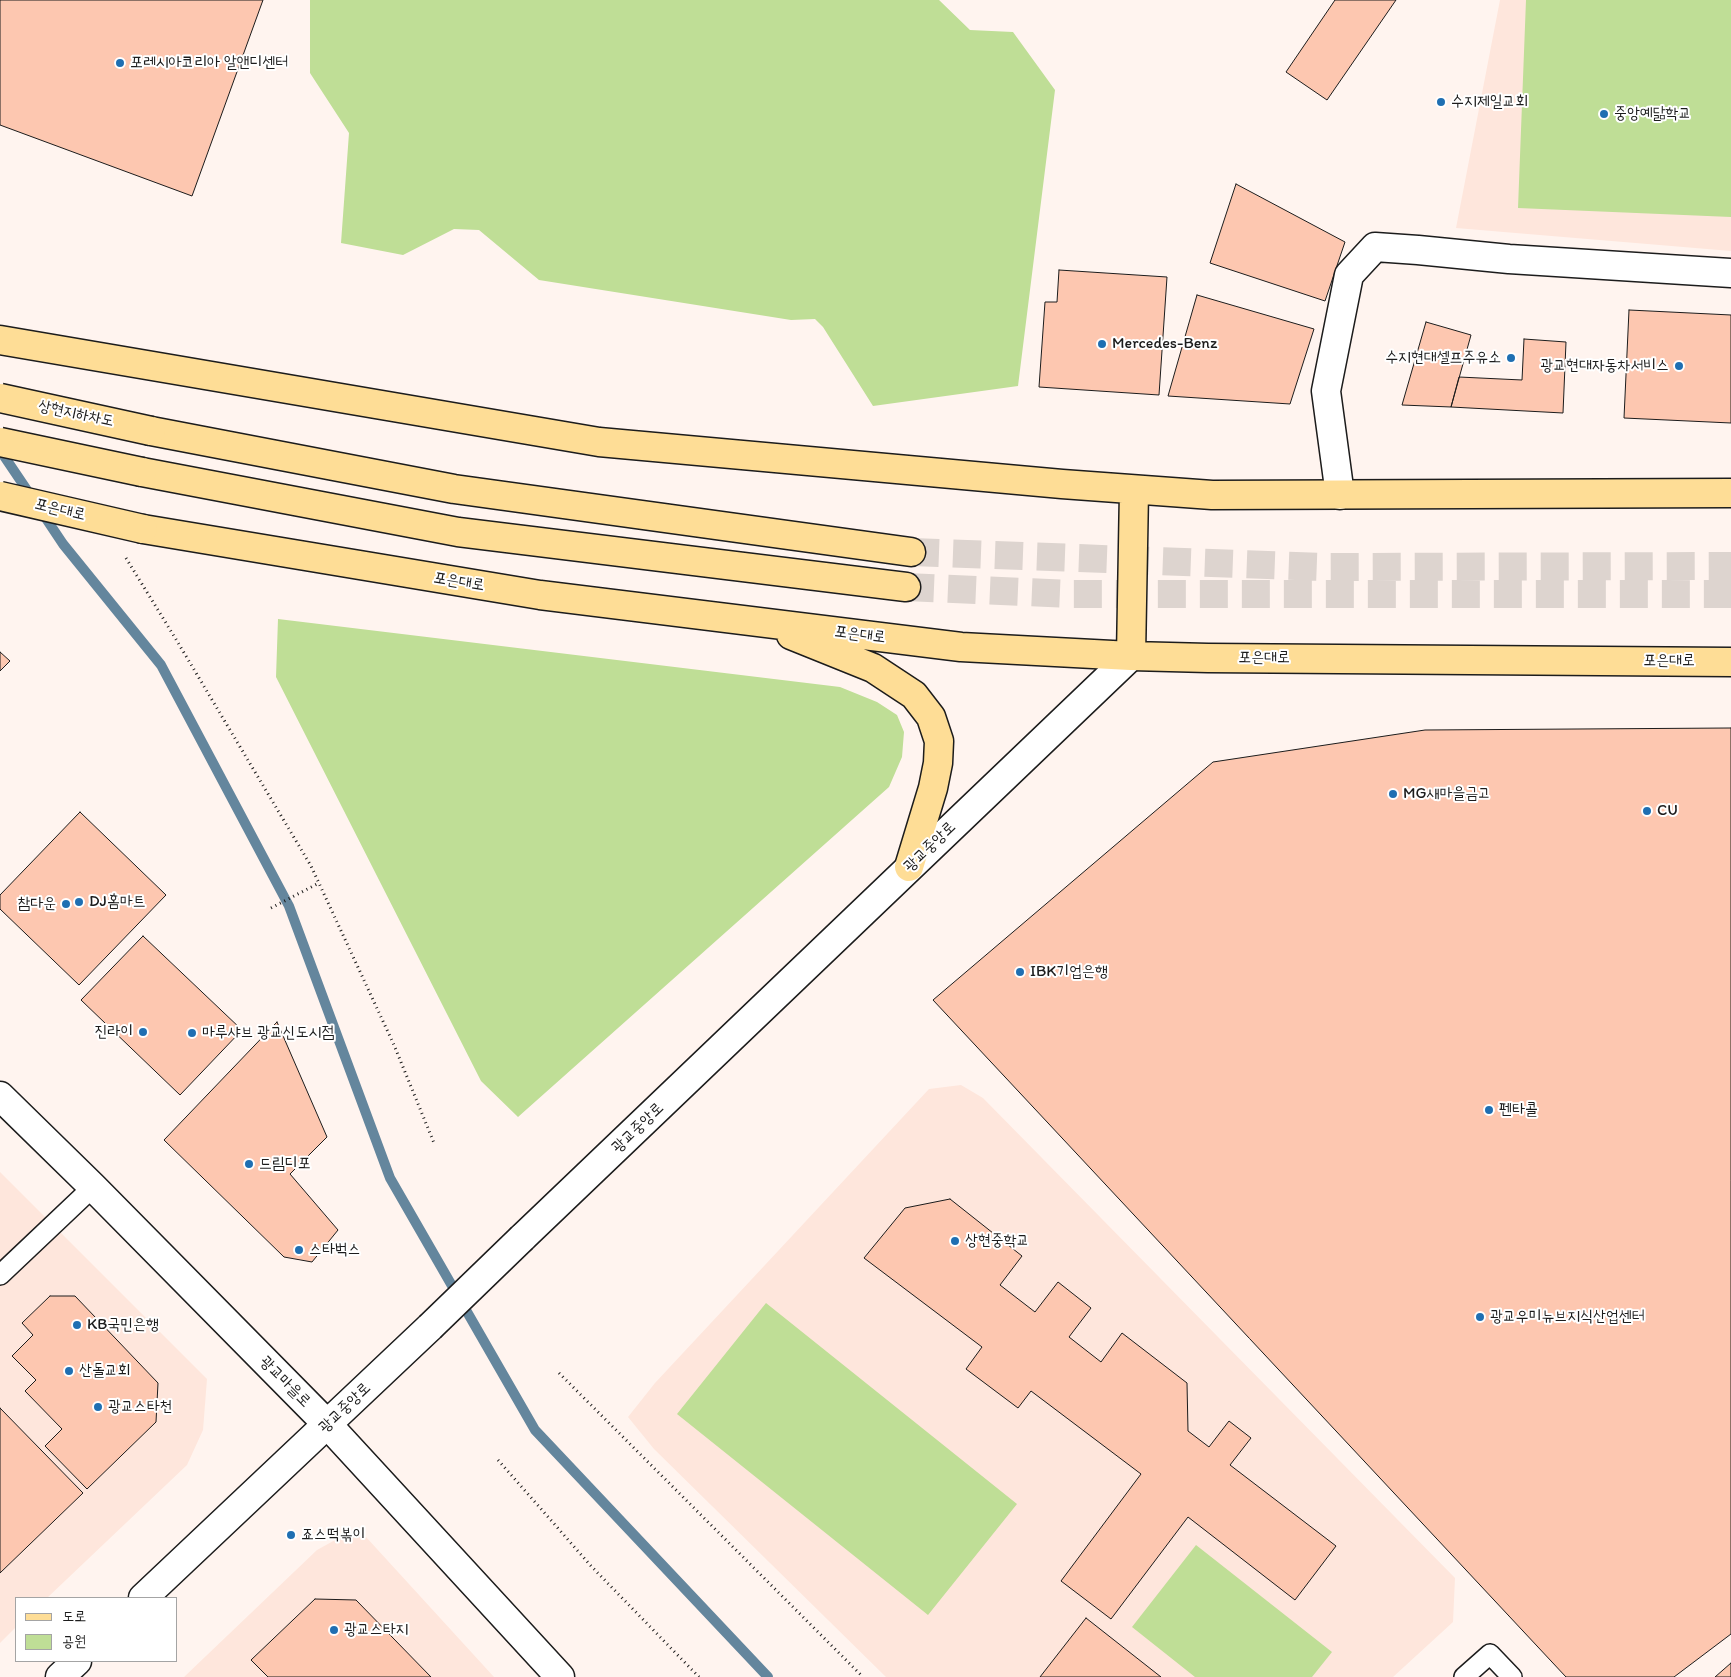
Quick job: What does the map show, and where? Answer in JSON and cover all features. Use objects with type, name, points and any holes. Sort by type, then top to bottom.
[{"type":"main road","points":[[0,340],[599,442],[1134,491],[1212,495],[1731,493]]},
{"type":"main road","name":"상현지하차도","points":[[0,398],[151,431],[454,489],[911,552]]},
{"type":"main road","points":[[0,442],[142,472],[458,532],[906,587]]},
{"type":"main road","points":[[1131,656],[1134,491]]},
{"type":"main road","name":"포은대로","points":[[0,496],[143,529],[540,595],[961,647],[1208,658],[1731,662]]},
{"type":"main road","points":[[757,622],[872,668],[914,695],[931,717],[939,741],[938,763],[933,788],[909,867]]},
{"type":"street","points":[[1340,495],[1326,391],[1349,275],[1375,247],[1519,260],[1731,273]]},
{"type":"street","name":"광교중앙로","points":[[144,1597],[328,1425],[1131,656]]},
{"type":"street","name":"광교마을로","points":[[0,1096],[328,1425],[551,1674]]},
{"type":"street","points":[[60,1677],[76,1662]]},
{"type":"lane","points":[[0,1275],[92,1187]]},
{"type":"lane","points":[[1464,1677],[1490,1654],[1512,1677]]},
{"type":"path","points":[[125,558],[182,649],[306,858],[394,1045],[434,1143]]},
{"type":"path","points":[[271,908],[319,884]]},
{"type":"path","points":[[558,1373],[864,1677]]},
{"type":"path","points":[[498,1460],[592,1567],[699,1677]]},
{"type":"shaded area","name":"중앙예닮학교","points":[[1500,0],[1731,0],[1731,251],[1456,228]]},
{"type":"shaded area","name":"상현중학교","points":[[961,1085],[983,1098],[1455,1578],[1453,1622],[1393,1677],[886,1677],[654,1449],[628,1417],[655,1383],[929,1089]]},
{"type":"shaded area","points":[[0,1172],[207,1379],[203,1430],[187,1465],[48,1597],[15,1597],[15,1628],[0,1643]]},
{"type":"shaded area","points":[[346,1534],[366,1537],[494,1677],[184,1677],[317,1550]]},
{"type":"green space","points":[[310,0],[939,0],[970,30],[1013,32],[1055,90],[1018,386],[873,406],[823,327],[815,319],[791,320],[539,280],[479,230],[454,229],[403,255],[341,243],[349,133],[310,73]]},
{"type":"green space","name":"중앙예닮학교","points":[[1526,0],[1731,0],[1731,217],[1518,208]]},
{"type":"green space","points":[[278,619],[840,687],[877,702],[897,715],[904,732],[902,757],[889,787],[518,1117],[481,1081],[276,677]]},
{"type":"green space","points":[[766,1303],[1017,1504],[928,1615],[677,1414]]},
{"type":"green space","points":[[1196,1545],[1332,1652],[1312,1677],[1195,1677],[1132,1627]]},
{"type":"building","name":"포레시아코리아 알앤디센터","points":[[0,0],[263,0],[192,196],[0,125]]},
{"type":"building","points":[[1335,0],[1396,0],[1327,100],[1286,72]]},
{"type":"building","points":[[1236,184],[1345,242],[1325,301],[1210,263]]},
{"type":"building","name":"Mercedes-Benz","points":[[1059,270],[1167,277],[1159,395],[1039,387],[1045,302],[1057,302]]},
{"type":"building","points":[[1197,295],[1314,329],[1290,404],[1168,396]]},
{"type":"building","name":"광교현대자동차서비스","points":[[1629,310],[1731,315],[1731,423],[1624,418]]},
{"type":"building","points":[[1426,322],[1471,335],[1451,407],[1402,405]]},
{"type":"building","points":[[1524,339],[1566,342],[1563,413],[1451,407],[1459,377],[1522,380]]},
{"type":"building","points":[[0,652],[10,661],[0,671]]},
{"type":"building","name":"광교우미뉴브지식산업센터","points":[[1731,728],[1731,1634],[1674,1677],[1566,1677],[933,1000],[1213,762],[1425,730]]},
{"type":"building","name":"DJ홈마트","points":[[80,812],[166,895],[79,985],[0,909],[0,895]]},
{"type":"building","points":[[143,936],[242,1030],[180,1095],[81,1000]]},
{"type":"building","points":[[277,1022],[327,1137],[290,1174],[338,1230],[312,1262],[284,1257],[164,1140]]},
{"type":"building","points":[[950,1199],[1022,1256],[1000,1285],[1035,1312],[1058,1282],[1091,1308],[1069,1337],[1101,1362],[1122,1333],[1187,1383],[1188,1431],[1209,1447],[1229,1421],[1251,1438],[1230,1465],[1336,1546],[1295,1600],[1188,1517],[1111,1619],[1061,1581],[1141,1474],[1031,1391],[1018,1408],[966,1369],[982,1347],[864,1258],[905,1208]]},
{"type":"building","name":"광교스타천","points":[[50,1296],[75,1296],[158,1383],[156,1422],[87,1489],[45,1446],[62,1429],[25,1391],[36,1380],[12,1356],[33,1335],[22,1323]]},
{"type":"building","points":[[0,1408],[83,1493],[0,1573]]},
{"type":"building","name":"광교스타지","points":[[315,1599],[356,1600],[431,1677],[268,1677],[251,1660]]},
{"type":"building","points":[[1086,1618],[1161,1677],[1040,1677]]},
{"type":"building","points":[[1731,1663],[1731,1677],[1715,1677]]},
{"type":"waterway","points":[[0,450],[33,499]]},
{"type":"waterway","points":[[41,511],[63,544],[161,665],[289,906],[390,1178],[535,1430],[768,1677]]},
{"type":"tunnel","points":[[911,552],[1323,567],[1731,566]]},
{"type":"tunnel","points":[[906,587],[1072,594],[1731,594]]},
{"type":"place","name":"포레시아코리아 알앤디센터","points":[[120,63]]},
{"type":"place","name":"수지제일교회","points":[[1441,102]]},
{"type":"place","name":"중앙예닮학교","points":[[1604,114]]},
{"type":"place","name":"Mercedes-Benz","points":[[1102,344]]},
{"type":"place","name":"수지현대셀프주유소","points":[[1511,358]]},
{"type":"place","name":"광교현대자동차서비스","points":[[1679,366]]},
{"type":"place","name":"MG새마을금고","points":[[1393,794]]},
{"type":"place","name":"CU","points":[[1647,811]]},
{"type":"place","name":"DJ홈마트","points":[[79,902]]},
{"type":"place","name":"참다운","points":[[66,904]]},
{"type":"place","name":"IBK기업은행","points":[[1020,972]]},
{"type":"place","name":"진라이","points":[[143,1032]]},
{"type":"place","name":"마루샤브 광교신도시점","points":[[192,1033]]},
{"type":"place","name":"펜타콜","points":[[1489,1110]]},
{"type":"place","name":"드림디포","points":[[249,1164]]},
{"type":"place","name":"상현중학교","points":[[955,1241]]},
{"type":"place","name":"스타벅스","points":[[299,1250]]},
{"type":"place","name":"광교우미뉴브지식산업센터","points":[[1480,1317]]},
{"type":"place","name":"KB국민은행","points":[[77,1325]]},
{"type":"place","name":"산돌교회","points":[[69,1371]]},
{"type":"place","name":"광교스타천","points":[[98,1407]]},
{"type":"place","name":"죠스떡볶이","points":[[291,1535]]},
{"type":"place","name":"광교스타지","points":[[334,1630]]}]
